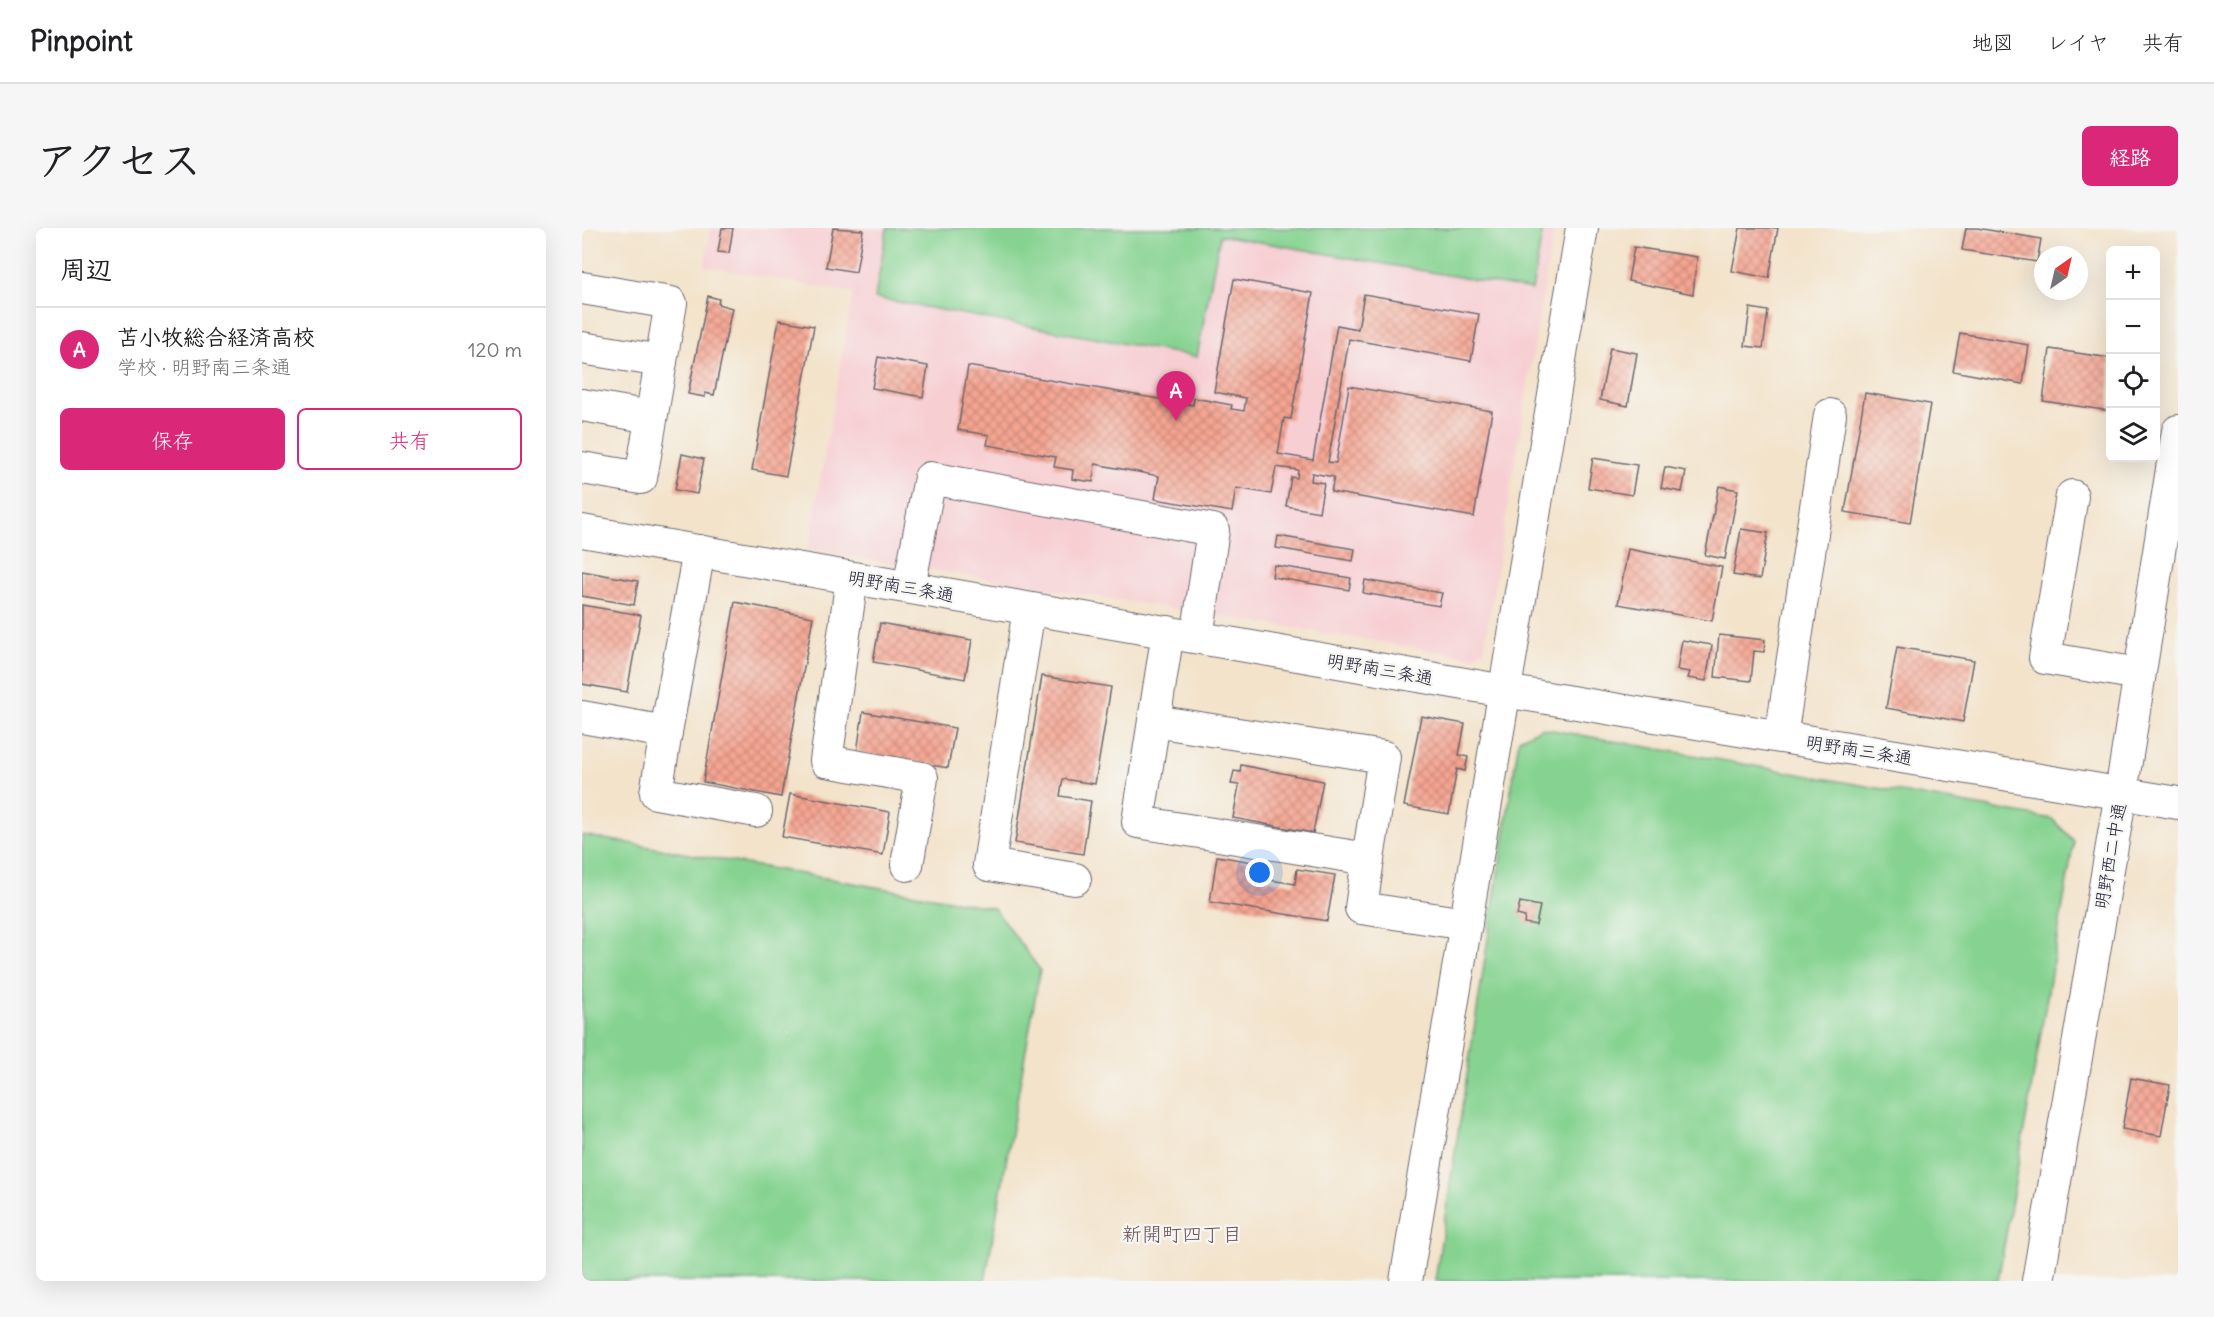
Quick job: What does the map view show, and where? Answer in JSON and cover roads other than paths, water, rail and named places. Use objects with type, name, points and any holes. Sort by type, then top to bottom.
[{"type":"street","points":[[1406,1281],[1582,228]]},
{"type":"street","points":[[582,288],[671,303],[641,478],[582,468]]},
{"type":"street","points":[[582,348],[661,361]]},
{"type":"street","points":[[582,405],[651,417]]},
{"type":"street","points":[[1781,737],[1830,415]]},
{"type":"street","name":"明野西二中通","points":[[2038,1281],[2139,674],[2168,558],[2178,431]]},
{"type":"street","points":[[909,587],[930,478],[1213,530],[1154,721],[1138,822],[1368,859]]},
{"type":"street","points":[[2072,495],[2045,658],[2139,674]]},
{"type":"street","name":"明野南三条通","points":[[582,531],[1505,691],[2178,803]]},
{"type":"street","points":[[699,551],[656,792],[756,811]]},
{"type":"street","points":[[852,578],[826,761],[922,778],[907,865]]},
{"type":"street","points":[[1029,609],[989,865],[1075,879]]},
{"type":"street","points":[[582,717],[666,732]]},
{"type":"street","points":[[1154,721],[1384,758],[1361,908],[1466,924]]},
{"type":"place","name":"苫小牧総合経済高校","points":[[1176,421]]},
{"type":"district","name":"新開町四丁目","points":[[1182,1233]]}]
